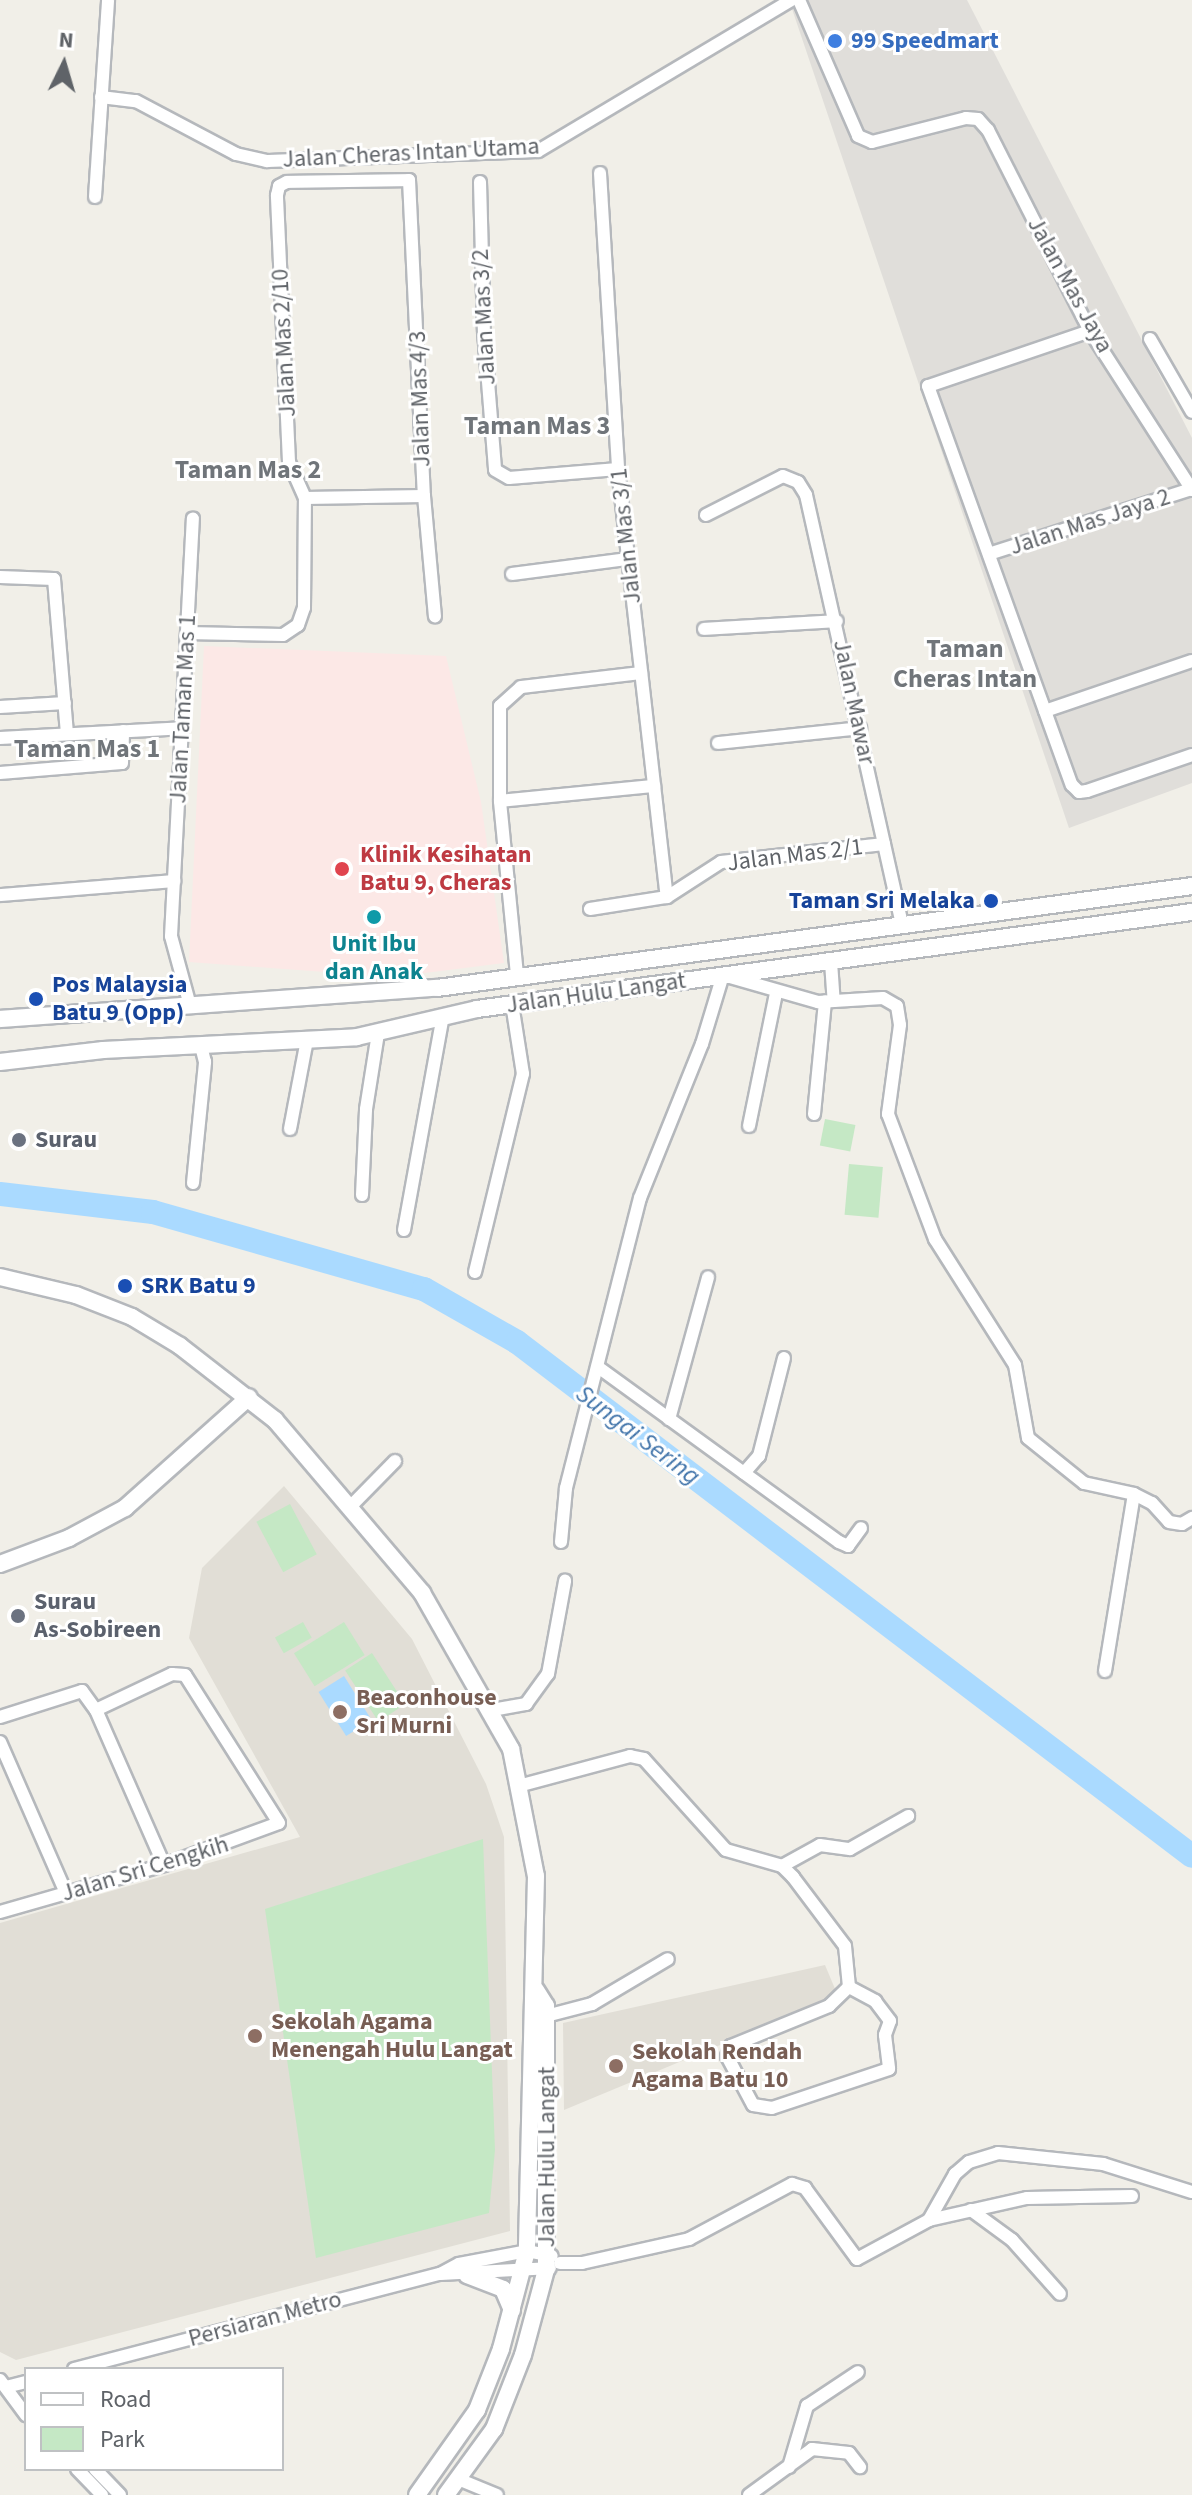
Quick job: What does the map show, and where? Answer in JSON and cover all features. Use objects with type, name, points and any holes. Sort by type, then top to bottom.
[{"type":"main road","name":"Jalan Hulu Langat","points":[[0,1019],[189,1002],[437,988],[1192,886]]},
{"type":"main road","name":"Jalan Hulu Langat","points":[[0,1062],[378,1033],[512,1004],[1192,912]]},
{"type":"main road","name":"Jalan Hulu Langat","points":[[0,1277],[49,1289],[132,1317],[249,1397],[351,1506],[422,1593],[492,1710],[522,1785],[536,1876],[536,1990],[546,2016],[552,2262],[523,2355],[494,2429],[446,2495]]},
{"type":"main road","name":"Jalan Hulu Langat","points":[[0,1284],[49,1289]]},
{"type":"main road","points":[[0,1564],[69,1538],[125,1508],[249,1397]]},
{"type":"main road","name":"Jalan Hulu Langat","points":[[417,2495],[467,2432],[512,2310],[526,2259],[529,2008],[536,1990]]},
{"type":"main road","points":[[467,2275],[503,2289],[512,2310]]},
{"type":"street","points":[[95,197],[108,0]]},
{"type":"street","name":"Jalan Cheras Intan Utama","points":[[101,97],[136,101],[236,154],[267,161],[538,151],[791,0]]},
{"type":"street","name":"Jalan Mas Jaya","points":[[799,0],[858,136],[872,142],[978,119],[1090,331],[1192,489]]},
{"type":"street","name":"Jalan Mas 3/1","points":[[600,173],[618,469],[667,897]]},
{"type":"street","name":"Jalan Mas 2/10","points":[[305,498],[289,462],[279,186],[409,180]]},
{"type":"street","name":"Jalan Mas 4/3","points":[[409,180],[424,496],[435,617]]},
{"type":"street","name":"Jalan Mas 3/2","points":[[480,182],[484,332],[495,470],[509,478],[618,469]]},
{"type":"street","points":[[1090,331],[928,386],[1045,711],[1079,792],[1192,755]]},
{"type":"street","points":[[1150,339],[1192,412]]},
{"type":"street","name":"Jalan Mawar","points":[[706,515],[783,476],[798,482],[837,621],[902,925]]},
{"type":"street","name":"Jalan Mas Jaya 2","points":[[989,554],[1192,489]]},
{"type":"street","points":[[187,633],[283,635],[298,625],[304,608],[305,498],[424,496]]},
{"type":"street","name":"Jalan Taman Mas 1","points":[[189,1002],[171,936],[193,519]]},
{"type":"street","points":[[512,574],[628,559]]},
{"type":"street","points":[[0,577],[54,579],[67,733]]},
{"type":"street","points":[[704,629],[837,621]]},
{"type":"street","points":[[1045,711],[1192,661]]},
{"type":"street","points":[[517,975],[500,801],[500,706],[510,693],[521,687],[641,673]]},
{"type":"street","points":[[0,707],[65,703]]},
{"type":"street","points":[[0,738],[182,728]]},
{"type":"street","points":[[718,743],[860,728]]},
{"type":"street","points":[[0,773],[122,763],[123,731]]},
{"type":"street","points":[[500,801],[654,786]]},
{"type":"street","name":"Jalan Mas 2/1","points":[[667,897],[721,862],[884,844]]},
{"type":"street","points":[[0,895],[174,881]]},
{"type":"street","points":[[590,909],[667,897]]},
{"type":"street","points":[[814,1114],[830,1002],[831,962]]},
{"type":"street","points":[[561,1542],[566,1488],[640,1198],[702,1044],[723,975],[776,993],[830,1002],[883,998],[897,1006],[900,1025],[888,1114],[935,1239],[1015,1365],[1028,1438],[1084,1483],[1134,1494],[1152,1503],[1169,1522],[1182,1524],[1192,1518]]},
{"type":"street","points":[[749,1126],[776,993]]},
{"type":"street","points":[[475,1272],[523,1074],[512,1004]]},
{"type":"street","points":[[404,1230],[442,1020]]},
{"type":"street","points":[[362,1195],[366,1109],[378,1033]]},
{"type":"street","points":[[290,1129],[307,1040]]},
{"type":"street","points":[[193,1183],[205,1062],[201,1046]]},
{"type":"street","points":[[669,1419],[708,1277]]},
{"type":"street","points":[[744,1473],[759,1456],[784,1358]]},
{"type":"street","points":[[597,1371],[839,1542],[848,1546],[861,1528]]},
{"type":"street","points":[[351,1506],[395,1461]]},
{"type":"street","points":[[1105,1671],[1134,1494]]},
{"type":"street","points":[[492,1710],[526,1704],[548,1674],[565,1581]]},
{"type":"street","name":"Jalan Sri Cengkih","points":[[0,1912],[164,1865],[277,1827],[278,1815],[185,1675],[172,1674],[96,1710]]},
{"type":"street","points":[[0,1717],[74,1690],[82,1691],[96,1710],[164,1865]]},
{"type":"street","points":[[0,1742],[66,1893]]},
{"type":"street","points":[[522,1785],[630,1756],[644,1759],[726,1850],[782,1866],[845,1946],[849,1987]]},
{"type":"street","points":[[782,1866],[820,1845],[850,1849],[908,1816]]},
{"type":"street","points":[[546,2016],[592,2004],[668,1959]]},
{"type":"street","points":[[849,1987],[875,2001],[890,2021],[885,2035],[889,2069],[772,2108],[753,2105],[727,2056],[731,2046],[829,2006],[849,1987]]},
{"type":"street","points":[[929,2220],[955,2174],[969,2162],[998,2153],[1103,2164],[1192,2192]]},
{"type":"street","points":[[526,2259],[582,2263],[689,2239],[792,2184],[805,2188],[857,2259],[929,2220],[971,2210],[1027,2198],[1132,2196]]},
{"type":"street","points":[[971,2210],[1012,2240],[1060,2294]]},
{"type":"street","name":"Persiaran Metro","points":[[440,2274],[467,2275],[526,2259]]},
{"type":"street","name":"Persiaran Metro","points":[[87,2367],[440,2274],[459,2264],[526,2259]]},
{"type":"street","points":[[789,2467],[807,2406],[858,2372]]},
{"type":"street","points":[[3,2384],[24,2382]]},
{"type":"street","points":[[3,2384],[24,2397]]},
{"type":"street","points":[[3,2384],[24,2412]]},
{"type":"street","points":[[749,2495],[812,2449],[832,2448],[849,2453],[860,2467]]},
{"type":"street","points":[[79,2471],[102,2495]]},
{"type":"street","points":[[97,2471],[120,2495]]},
{"type":"street","points":[[458,2479],[497,2495]]},
{"type":"shaded area","points":[[789,0],[967,0],[1192,438],[1192,783],[1069,828]]},
{"type":"shaded area","name":"Klinik Kesihatan Batu 9, Cheras","points":[[204,646],[446,656],[481,802],[504,963],[393,977],[189,962]]},
{"type":"shaded area","name":"Sekolah Agama Menengah Hulu Langat","points":[[284,1486],[412,1639],[486,1784],[504,1837],[510,2231],[16,2360],[0,2352],[0,1923],[300,1837],[189,1638],[202,1568]]},
{"type":"shaded area","name":"Sekolah Rendah Agama Batu 10","points":[[825,1965],[838,1996],[564,2110],[563,2023]]},
{"type":"green space","points":[[825,1119],[855,1125],[850,1151],[820,1146]]},
{"type":"green space","points":[[849,1164],[883,1167],[878,1218],[845,1215]]},
{"type":"green space","points":[[290,1504],[317,1554],[283,1572],[256,1522]]},
{"type":"green space","points":[[303,1622],[312,1638],[284,1653],[275,1638]]},
{"type":"green space","points":[[344,1622],[365,1655],[315,1686],[294,1653]]},
{"type":"green space","points":[[372,1653],[405,1704],[378,1722],[345,1670]]},
{"type":"green space","points":[[483,1839],[495,2150],[489,2213],[316,2258],[265,1909]]},
{"type":"water","points":[[344,1676],[372,1720],[346,1736],[319,1692]]},
{"type":"waterway","name":"Sungai Sering","points":[[0,1194],[153,1212],[424,1289],[517,1342],[1192,1856]]},
{"type":"place","name":"99 Speedmart","points":[[835,41]]},
{"type":"place","name":"Klinik Kesihatan Batu 9, Cheras","points":[[342,869]]},
{"type":"place","name":"Taman Sri Melaka","points":[[991,901]]},
{"type":"place","name":"Unit Ibu dan Anak","points":[[374,917]]},
{"type":"place","name":"Pos Malaysia Batu 9 (Opp)","points":[[36,999]]},
{"type":"place","name":"Surau","points":[[19,1140]]},
{"type":"place","name":"SRK Batu 9","points":[[125,1286]]},
{"type":"place","name":"Surau As-Sobireen","points":[[18,1616]]},
{"type":"place","name":"Beaconhouse Sri Murni","points":[[340,1712]]},
{"type":"place","name":"Sekolah Agama Menengah Hulu Langat","points":[[255,2036]]},
{"type":"place","name":"Sekolah Rendah Agama Batu 10","points":[[616,2066]]},
{"type":"district","name":"Taman Mas 3","points":[[537,426]]},
{"type":"district","name":"Taman Mas 2","points":[[248,470]]},
{"type":"district","name":"Taman Cheras Intan","points":[[965,664]]},
{"type":"district","name":"Taman Mas 1","points":[[87,749]]}]
